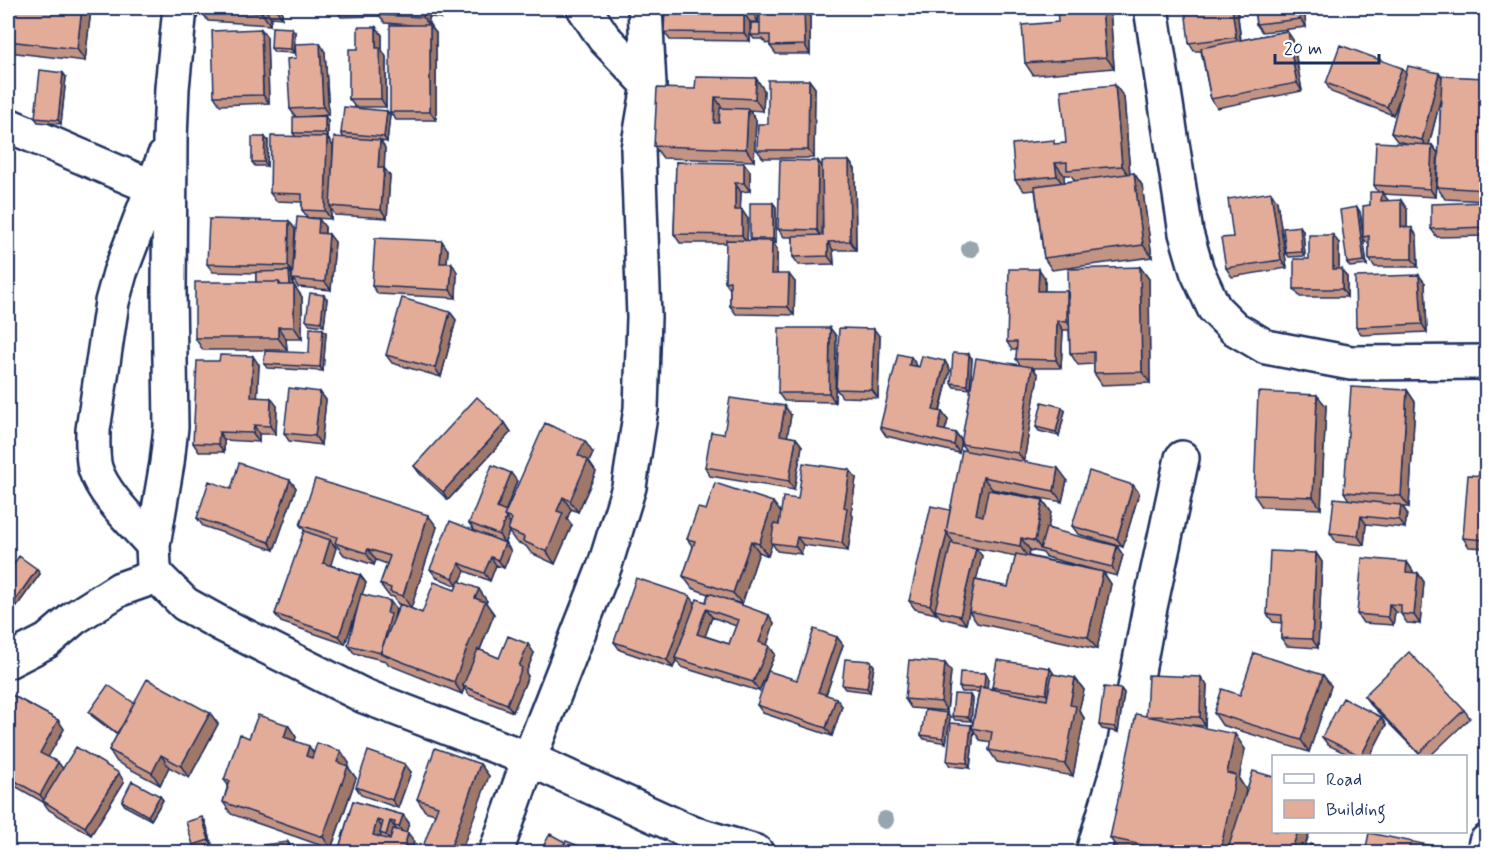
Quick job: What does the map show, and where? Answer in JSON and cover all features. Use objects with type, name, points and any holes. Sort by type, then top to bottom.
[{"type":"street","points":[[8,661],[47,641],[74,618],[120,589],[155,560],[171,427],[168,291],[170,140],[172,88],[180,8]]},
{"type":"street","points":[[584,8],[604,38],[649,84]]},
{"type":"street","points":[[496,852],[529,759],[605,565],[629,487],[641,409],[644,318],[638,149],[649,84],[645,8]]},
{"type":"street","points":[[1151,8],[1186,232],[1197,271],[1214,308],[1233,328],[1266,347],[1352,363],[1486,362]]},
{"type":"street","points":[[8,125],[152,187]]},
{"type":"street","points":[[170,140],[120,273],[112,302],[93,430],[93,448],[96,471],[104,485],[185,604],[364,696],[529,759],[692,833],[756,852]]},
{"type":"street","points":[[1093,852],[1124,748],[1149,612],[1182,458]]},
{"type":"street","points":[[1484,852],[1486,842]]},
{"type":"building","points":[[8,8],[82,8],[77,49],[8,41]]},
{"type":"building","points":[[262,8],[262,13],[200,9]]},
{"type":"building","points":[[379,8],[424,8],[423,17],[379,15]]},
{"type":"building","points":[[665,8],[753,8],[753,13],[744,13],[744,33],[664,32]]},
{"type":"building","points":[[760,8],[804,8],[805,45],[770,46],[770,35],[760,35]]},
{"type":"building","points":[[1057,8],[1102,8],[1106,57],[1025,63],[1022,25],[1058,22]]},
{"type":"building","points":[[1185,8],[1232,8],[1236,37],[1189,43]]},
{"type":"building","points":[[1254,8],[1299,8],[1300,19],[1256,24]]},
{"type":"building","points":[[751,23],[760,23],[760,35],[751,35]]},
{"type":"building","points":[[390,25],[430,25],[430,112],[390,112]]},
{"type":"building","points":[[272,27],[292,28],[291,49],[271,48]]},
{"type":"building","points":[[358,27],[376,27],[376,48],[380,48],[381,99],[349,99],[349,49],[358,49]]},
{"type":"building","points":[[261,29],[263,95],[214,96],[212,31]]},
{"type":"building","points":[[1287,31],[1297,83],[1211,99],[1201,48]]},
{"type":"building","points":[[320,43],[323,107],[290,109],[287,59],[296,58],[295,44]]},
{"type":"building","points":[[1340,45],[1402,68],[1387,107],[1326,83]]},
{"type":"building","points":[[1408,66],[1439,73],[1422,140],[1391,133]]},
{"type":"building","points":[[40,70],[63,73],[58,120],[35,118]]},
{"type":"building","points":[[1442,76],[1486,78],[1486,190],[1437,187]]},
{"type":"building","points":[[696,77],[756,78],[755,99],[715,97],[714,123],[719,123],[720,108],[748,109],[746,149],[654,146],[657,88],[695,89]]},
{"type":"building","points":[[768,80],[809,80],[808,150],[757,150],[758,124],[768,124]]},
{"type":"building","points":[[1115,85],[1122,166],[1067,170],[1067,162],[1055,163],[1057,176],[1015,180],[1012,144],[1054,140],[1054,144],[1066,143],[1061,90]]},
{"type":"building","points":[[344,107],[387,111],[384,137],[341,133]]},
{"type":"building","points":[[325,116],[325,133],[293,133],[293,117]]},
{"type":"building","points":[[271,136],[327,137],[325,211],[302,210],[302,194],[270,193]]},
{"type":"building","points":[[252,137],[265,137],[264,162],[252,162]]},
{"type":"building","points":[[334,137],[380,140],[378,168],[384,168],[381,210],[330,206]]},
{"type":"building","points":[[1376,142],[1432,145],[1430,189],[1374,185]]},
{"type":"building","points":[[780,160],[818,161],[817,230],[778,229]]},
{"type":"building","points":[[822,161],[849,161],[850,241],[828,242],[828,256],[793,257],[793,236],[823,235]]},
{"type":"building","points":[[676,162],[744,163],[744,183],[735,183],[735,210],[742,210],[742,235],[674,234]]},
{"type":"building","points":[[1134,173],[1143,245],[1044,258],[1035,186]]},
{"type":"building","points":[[1271,192],[1281,260],[1226,268],[1221,238],[1233,237],[1228,199]]},
{"type":"building","points":[[1370,192],[1382,192],[1381,201],[1401,200],[1401,227],[1412,228],[1412,259],[1369,259],[1369,236],[1363,237],[1363,206],[1370,205]]},
{"type":"building","points":[[1486,202],[1486,227],[1431,229],[1431,204]]},
{"type":"building","points":[[750,203],[773,203],[773,239],[750,239]]},
{"type":"building","points":[[1357,207],[1364,261],[1347,263],[1340,210]]},
{"type":"building","points":[[297,217],[319,219],[318,233],[329,234],[325,282],[292,279]]},
{"type":"building","points":[[209,219],[289,221],[288,266],[207,264]]},
{"type":"building","points":[[1300,226],[1302,252],[1286,253],[1283,228]]},
{"type":"building","points":[[1309,235],[1333,235],[1333,269],[1342,269],[1342,289],[1294,289],[1294,259],[1309,259]]},
{"type":"building","points":[[375,238],[442,241],[440,263],[452,263],[450,290],[372,286]]},
{"type":"building","points":[[726,240],[772,241],[771,274],[789,274],[788,307],[730,306],[730,281],[725,282]]},
{"type":"building","points":[[1140,267],[1142,372],[1094,373],[1094,352],[1070,353],[1068,269]]},
{"type":"building","points":[[1009,269],[1039,269],[1038,291],[1067,291],[1067,322],[1057,321],[1056,360],[1016,359],[1017,342],[1007,342]]},
{"type":"building","points":[[289,271],[290,285],[281,285],[279,282],[256,282],[256,272]]},
{"type":"building","points":[[1419,275],[1422,324],[1356,327],[1355,277]]},
{"type":"building","points":[[195,282],[279,282],[279,285],[294,285],[294,327],[278,327],[278,338],[195,338]]},
{"type":"building","points":[[310,293],[324,295],[321,322],[306,320]]},
{"type":"building","points":[[402,298],[450,312],[435,368],[386,355]]},
{"type":"building","points":[[310,328],[323,329],[320,367],[264,364],[265,351],[309,353]]},
{"type":"building","points":[[779,328],[830,328],[829,393],[778,393]]},
{"type":"building","points":[[839,328],[874,329],[872,390],[836,389]]},
{"type":"building","points":[[953,353],[969,354],[967,385],[951,383]]},
{"type":"building","points":[[898,354],[911,357],[909,365],[919,367],[922,356],[945,361],[933,410],[942,412],[938,429],[956,433],[954,445],[880,427]]},
{"type":"building","points":[[220,355],[253,356],[251,397],[271,398],[270,426],[254,425],[253,433],[219,432],[218,444],[193,443],[197,361],[219,361]]},
{"type":"building","points":[[976,358],[1032,367],[1018,453],[961,444]]},
{"type":"building","points":[[1351,387],[1407,390],[1401,496],[1344,492]]},
{"type":"building","points":[[289,388],[320,392],[315,436],[284,433]]},
{"type":"building","points":[[1258,392],[1317,395],[1313,497],[1254,495]]},
{"type":"building","points":[[477,397],[505,423],[443,492],[414,466]]},
{"type":"building","points":[[730,398],[785,406],[780,435],[796,438],[789,481],[705,467],[711,432],[724,434]]},
{"type":"building","points":[[1042,402],[1062,407],[1056,432],[1036,427]]},
{"type":"building","points":[[545,423],[585,441],[578,455],[588,460],[570,501],[563,497],[557,511],[563,513],[547,552],[523,541],[524,537],[508,530],[512,519],[504,516]]},
{"type":"building","points":[[1486,424],[1486,464],[1484,464]]},
{"type":"building","points":[[962,450],[1058,468],[1054,491],[983,477],[976,514],[983,516],[988,490],[1043,500],[1035,541],[1021,538],[1020,546],[946,532]]},
{"type":"building","points":[[239,463],[290,480],[269,542],[197,518],[209,481],[231,489]]},
{"type":"building","points":[[803,463],[850,470],[844,507],[847,508],[842,543],[797,537],[795,546],[771,543],[774,524],[779,525],[783,497],[798,499]]},
{"type":"building","points":[[492,465],[511,473],[497,508],[506,512],[499,535],[469,523]]},
{"type":"building","points":[[1089,471],[1133,485],[1117,539],[1072,526]]},
{"type":"building","points":[[1468,475],[1486,476],[1486,540],[1463,538]]},
{"type":"building","points":[[315,479],[428,515],[403,596],[390,592],[391,588],[380,584],[390,556],[368,549],[366,553],[335,543],[337,537],[300,525]]},
{"type":"building","points":[[715,483],[773,502],[759,544],[751,541],[733,593],[683,576],[695,541],[687,539],[698,508],[706,510]]},
{"type":"building","points":[[1334,498],[1401,505],[1399,520],[1361,516],[1358,536],[1330,533]]},
{"type":"building","points":[[931,506],[950,510],[947,533],[930,605],[909,601]]},
{"type":"building","points":[[450,521],[505,543],[498,560],[491,557],[484,573],[459,563],[453,578],[430,569]]},
{"type":"building","points":[[1046,528],[1117,546],[1112,567],[1040,549]]},
{"type":"building","points":[[304,531],[330,540],[323,563],[360,575],[339,636],[275,614]]},
{"type":"building","points":[[951,543],[976,548],[960,616],[935,610]]},
{"type":"building","points":[[1270,551],[1316,553],[1312,639],[1281,638],[1282,615],[1267,614]]},
{"type":"building","points":[[1016,554],[1103,572],[1088,637],[969,611],[975,580],[1008,587]]},
{"type":"building","points":[[19,556],[37,569],[14,602],[8,597],[8,573]]},
{"type":"building","points":[[1362,558],[1407,562],[1406,572],[1418,573],[1414,615],[1401,614],[1401,605],[1389,604],[1388,617],[1357,614]]},
{"type":"building","points":[[636,578],[690,596],[667,660],[614,642]]},
{"type":"building","points":[[459,581],[479,589],[475,598],[485,602],[454,682],[380,653],[400,604],[422,613],[434,582],[455,590]]},
{"type":"building","points":[[709,593],[769,615],[759,642],[769,646],[753,682],[675,658],[697,599],[706,602]],"holes":[[[706,609],[738,620],[729,644],[697,634]]]},
{"type":"building","points":[[361,594],[390,601],[387,613],[391,614],[381,653],[348,645]]},
{"type":"building","points":[[814,629],[837,637],[818,692],[836,698],[826,728],[757,705],[768,671],[797,680]]},
{"type":"building","points":[[508,636],[528,644],[519,666],[522,668],[507,704],[463,686],[478,649],[499,658]]},
{"type":"building","points":[[1409,652],[1464,710],[1419,753],[1364,696]]},
{"type":"building","points":[[1254,653],[1323,675],[1301,740],[1214,713],[1222,689],[1240,695]]},
{"type":"building","points":[[845,659],[871,661],[867,688],[842,685]]},
{"type":"building","points":[[909,660],[945,663],[941,702],[905,699]]},
{"type":"building","points":[[997,660],[1050,668],[1046,694],[992,687]]},
{"type":"building","points":[[960,672],[985,673],[984,687],[959,687]]},
{"type":"building","points":[[1052,674],[1075,678],[1070,705],[1076,706],[1065,764],[989,750],[992,732],[972,728],[980,687],[1047,700]]},
{"type":"building","points":[[1148,675],[1201,677],[1200,717],[1146,716]]},
{"type":"building","points":[[147,679],[210,713],[181,766],[161,755],[152,773],[109,750]]},
{"type":"building","points":[[108,685],[134,703],[117,733],[89,712]]},
{"type":"building","points":[[1104,687],[1121,689],[1115,727],[1099,725]]},
{"type":"building","points":[[8,693],[58,720],[40,753],[58,762],[40,795],[8,777]]},
{"type":"building","points":[[954,694],[970,695],[968,717],[952,716]]},
{"type":"building","points":[[1343,698],[1381,717],[1362,755],[1322,737]]},
{"type":"building","points":[[925,710],[947,713],[943,738],[921,735]]},
{"type":"building","points":[[1136,714],[1235,734],[1227,773],[1236,775],[1220,852],[1145,852],[1147,846],[1110,838]]},
{"type":"building","points":[[258,715],[288,725],[284,737],[309,746],[306,756],[312,758],[317,743],[341,751],[337,762],[348,766],[323,837],[223,802],[230,781],[224,780],[240,734],[249,738]]},
{"type":"building","points":[[951,723],[971,725],[967,763],[947,761]]},
{"type":"building","points":[[76,747],[119,773],[85,827],[43,801]]},
{"type":"building","points":[[435,748],[480,764],[449,852],[421,852],[438,806],[417,799]]},
{"type":"building","points":[[368,751],[405,764],[392,800],[356,787]]},
{"type":"building","points":[[1253,771],[1272,776],[1272,833],[1297,833],[1291,852],[1227,852]]},
{"type":"building","points":[[132,781],[160,796],[148,816],[122,801]]},
{"type":"building","points":[[353,801],[403,815],[399,827],[394,826],[395,822],[390,821],[386,835],[380,833],[383,822],[377,820],[373,835],[390,840],[393,829],[408,833],[403,852],[338,852]]},
{"type":"building","points":[[202,817],[209,840],[193,845],[186,822]]},
{"type":"building","points":[[1369,833],[1433,846],[1431,852],[1365,852]]},
{"type":"building","points":[[550,834],[565,842],[560,852],[540,852]]},
{"type":"building","points":[[566,841],[595,852],[561,852]]},
{"type":"building","points":[[288,842],[289,852],[200,852]]},
{"type":"building","points":[[1310,844],[1326,852],[1305,852]]}]
